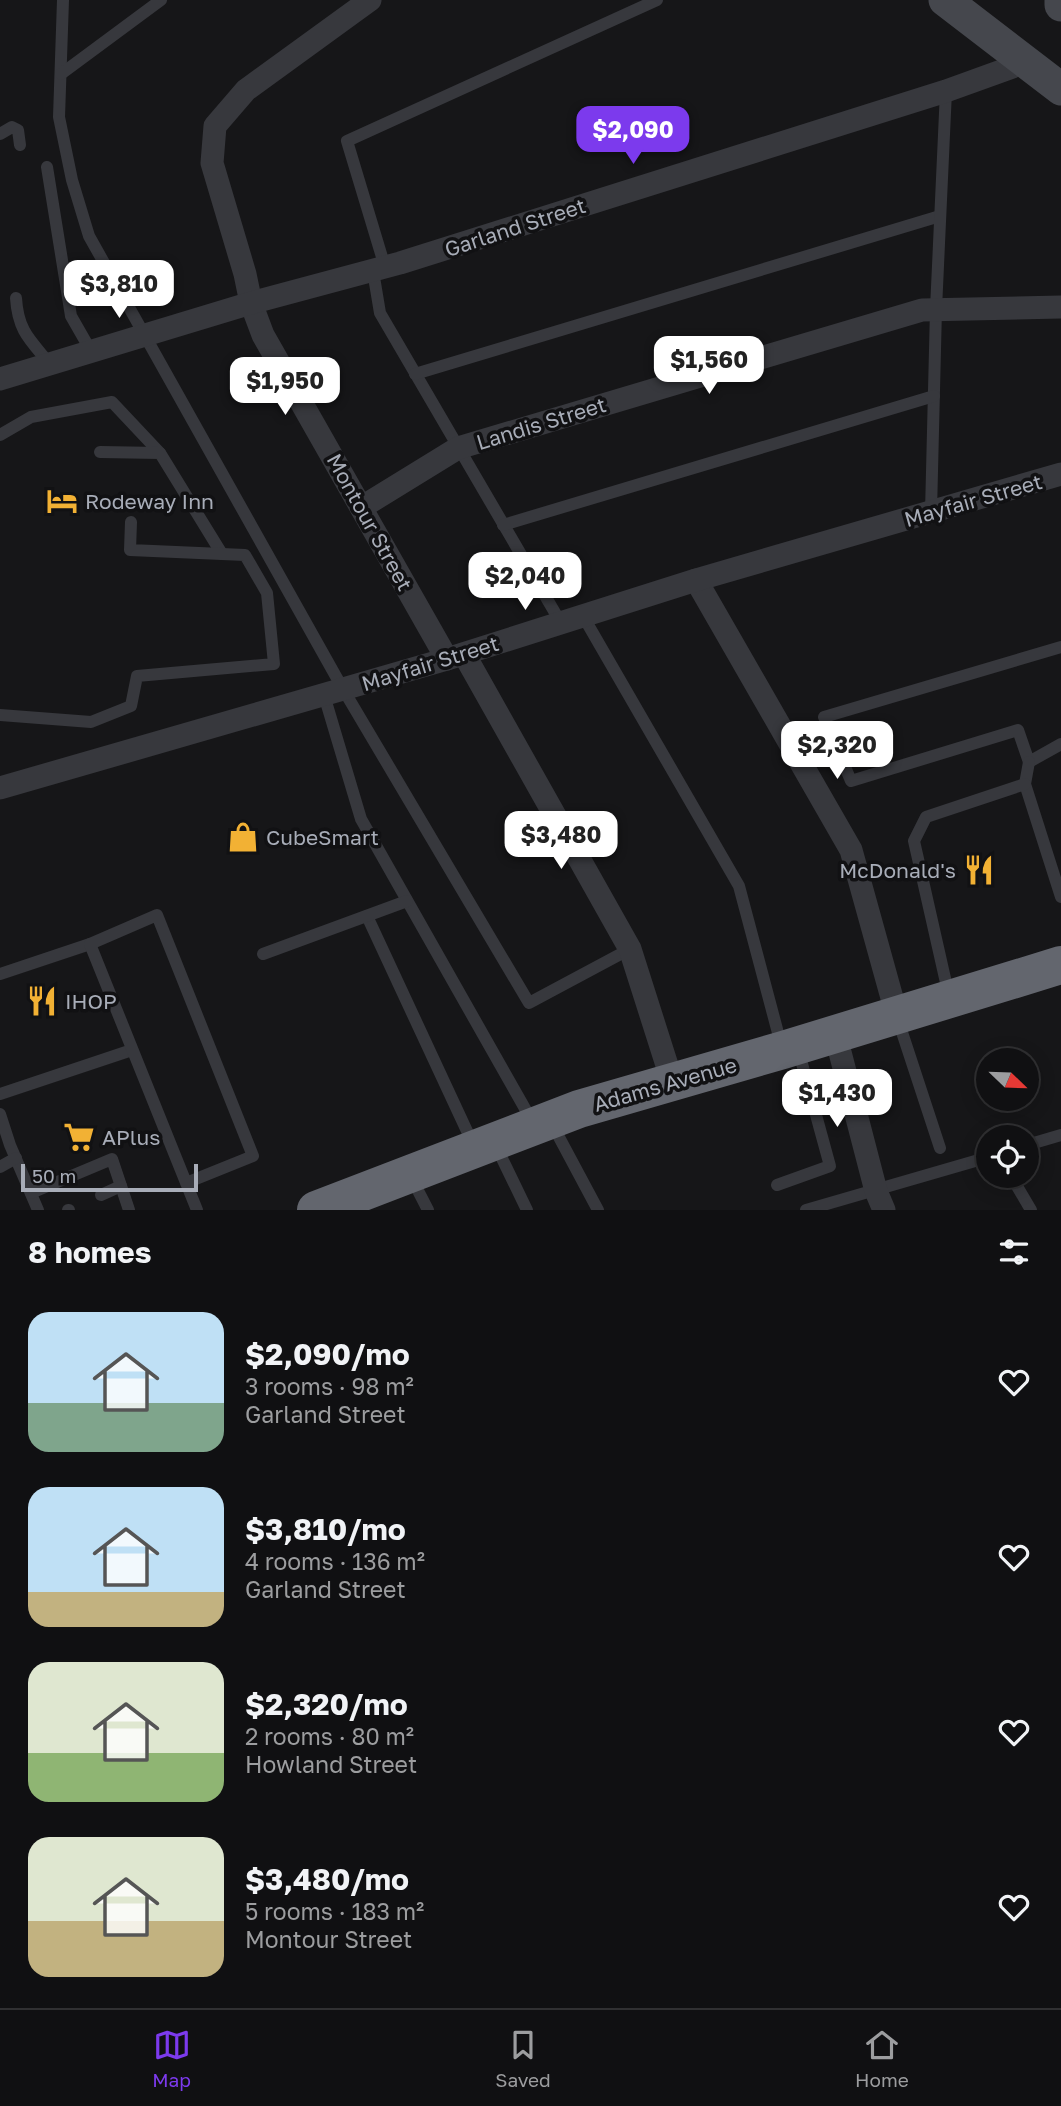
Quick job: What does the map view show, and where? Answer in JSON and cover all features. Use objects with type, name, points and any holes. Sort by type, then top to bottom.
[{"type":"highway","name":"Adams Avenue","points":[[316,1210],[366,1196],[409,1174],[542,1122],[1061,965]]},
{"type":"street","name":"Montour Street","points":[[370,0],[246,90],[215,126],[212,163],[251,303],[263,334],[362,507],[630,949],[672,1082]]},
{"type":"street","points":[[945,0],[1061,89]]},
{"type":"street","name":"Garland Street","points":[[0,379],[251,303],[379,269],[946,91],[1026,62]]},
{"type":"street","name":"Landis Street","points":[[362,507],[458,447],[922,310],[1061,307]]},
{"type":"street","name":"Mayfair Street","points":[[0,788],[455,657],[696,580],[1061,474]]},
{"type":"street","points":[[696,580],[851,850],[897,1016]]},
{"type":"street","points":[[835,1033],[880,1200]]},
{"type":"lane","points":[[63,0],[60,117],[72,180],[89,236],[334,692],[529,1003],[630,949]]},
{"type":"lane","points":[[61,75],[161,0]]},
{"type":"lane","points":[[561,623],[380,313],[379,269],[347,141],[657,0]]},
{"type":"lane","points":[[931,512],[936,309],[946,91]]},
{"type":"lane","points":[[0,134],[12,127],[18,130],[20,145]]},
{"type":"lane","points":[[47,167],[71,316],[91,351]]},
{"type":"lane","points":[[415,374],[940,216]]},
{"type":"lane","points":[[16,298],[17,319],[50,363]]},
{"type":"lane","points":[[503,525],[934,396]]},
{"type":"lane","points":[[0,435],[31,417],[112,402],[160,453],[222,554]]},
{"type":"lane","points":[[100,452],[160,453]]},
{"type":"lane","points":[[0,715],[91,722],[131,706],[137,676],[274,664],[267,593],[244,555],[130,550],[131,522]]},
{"type":"lane","points":[[583,616],[739,886],[830,1166],[777,1185]]},
{"type":"lane","points":[[1061,647],[824,717],[851,781],[1018,730],[1029,762],[1025,784],[1061,897]]},
{"type":"lane","points":[[334,692],[361,819],[407,901],[598,1210]]},
{"type":"lane","points":[[1029,762],[1061,744]]},
{"type":"lane","points":[[950,1000],[914,841],[926,817],[1025,784]]},
{"type":"lane","points":[[263,954],[407,901]]},
{"type":"lane","points":[[0,974],[90,944],[157,915],[253,1156],[186,1183]]},
{"type":"lane","points":[[367,916],[484,1144],[527,1210]]},
{"type":"lane","points":[[90,944],[197,1210]]},
{"type":"lane","points":[[897,1016],[940,1148]]},
{"type":"lane","points":[[0,1094],[132,1050]]},
{"type":"lane","points":[[0,1114],[38,1210]]},
{"type":"lane","points":[[1039,1141],[1061,1135]]},
{"type":"lane","points":[[0,1167],[16,1158]]},
{"type":"lane","points":[[31,1193],[112,1159],[129,1210]]},
{"type":"lane","points":[[806,1210],[880,1200],[976,1162]]},
{"type":"lane","points":[[409,1174],[428,1210]]},
{"type":"lane","points":[[102,1195],[121,1186]]},
{"type":"lane","points":[[1018,1188],[1031,1210]]},
{"type":"place","name":"Rodeway Inn","points":[[62,501]]},
{"type":"place","name":"CubeSmart","points":[[243,837]]},
{"type":"place","name":"McDonald's","points":[[979,870]]},
{"type":"place","name":"IHOP","points":[[42,1001]]},
{"type":"place","name":"APlus","points":[[79,1137]]}]
